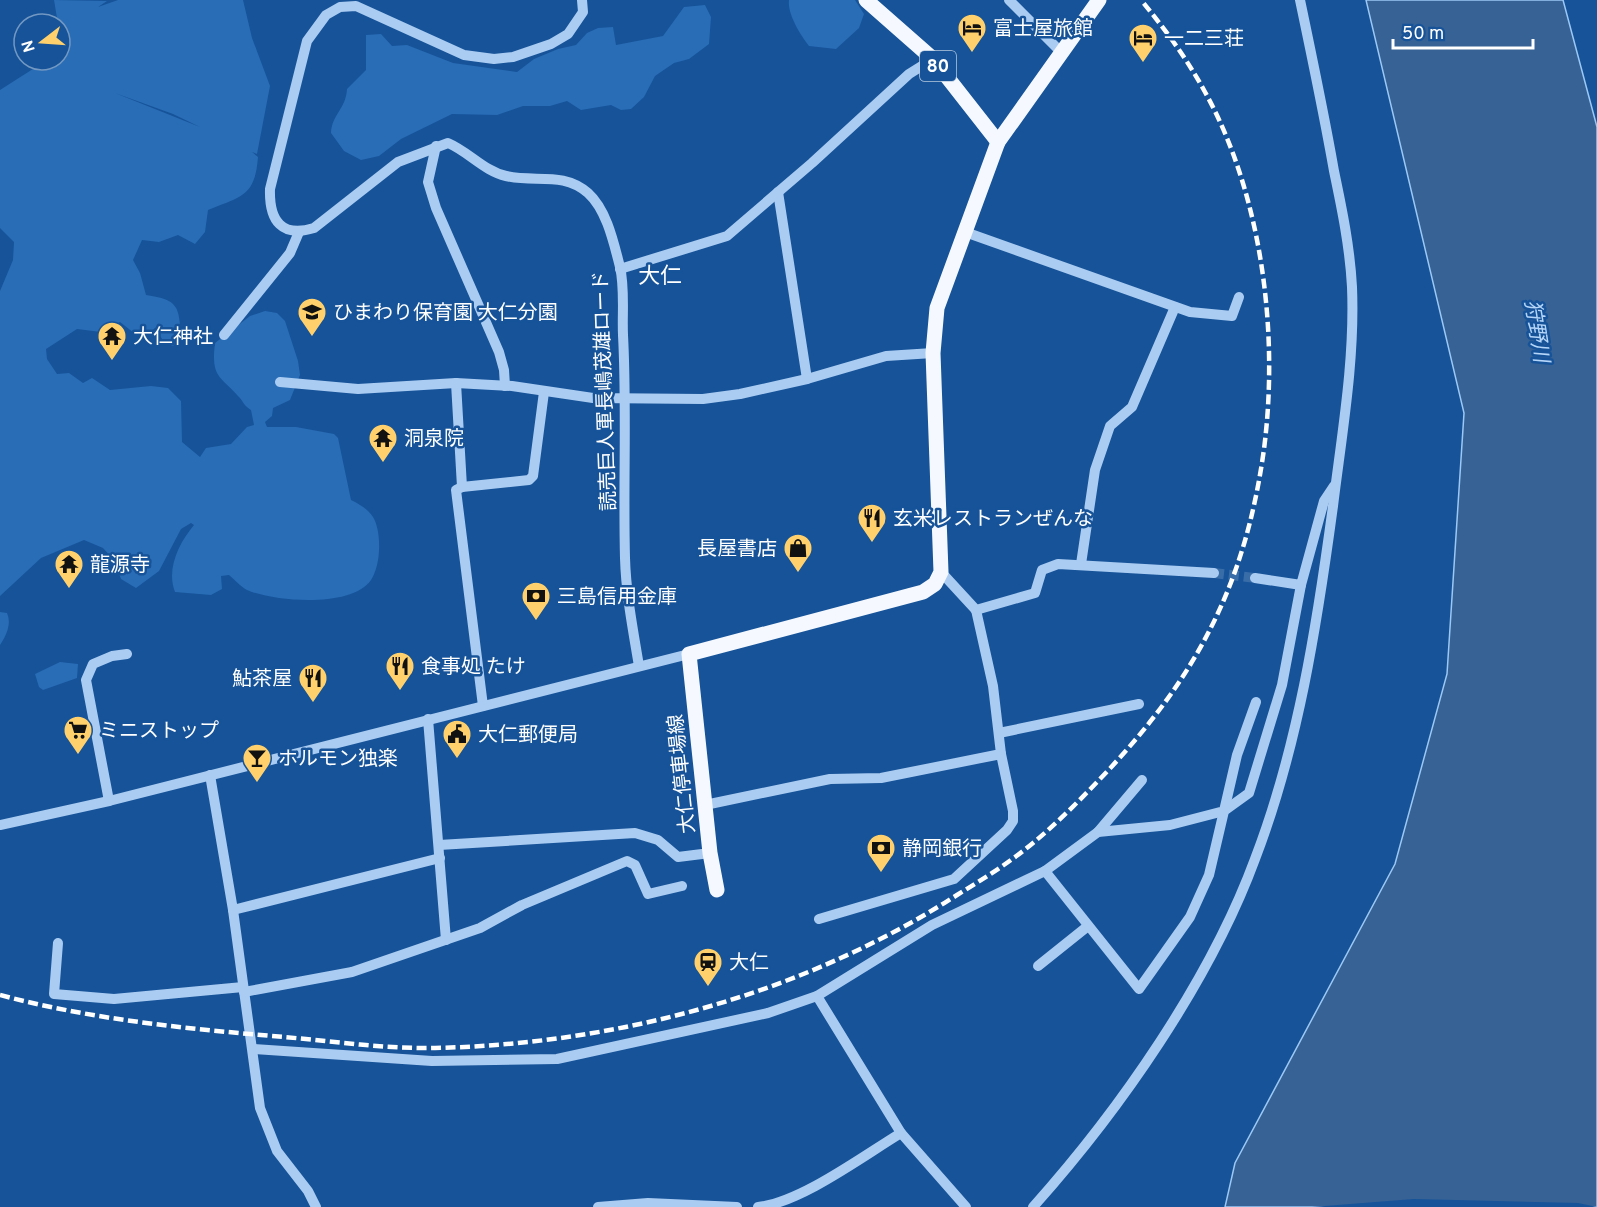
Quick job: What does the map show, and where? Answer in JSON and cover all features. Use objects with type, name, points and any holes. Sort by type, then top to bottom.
[{"type":"main road","name":"80","points":[[866,0],[933,59],[998,142]]},
{"type":"main road","points":[[688,654],[923,592],[935,584],[941,572],[933,353],[937,308],[998,142],[1100,0]]},
{"type":"main road","name":"大仁停車場線","points":[[688,654],[710,853],[717,890]]},
{"type":"street","points":[[436,146],[398,162],[373,179],[314,228],[299,232],[282,227],[273,216],[270,189],[307,41],[326,15],[340,7],[356,6],[464,55],[494,59],[533,51],[567,34],[583,12],[582,0]]},
{"type":"street","points":[[1009,0],[1061,52]]},
{"type":"street","points":[[1033,1207],[1106,1120],[1157,1044],[1227,925],[1255,860],[1298,712],[1323,585],[1349,381],[1352,284],[1345,230],[1300,0]]},
{"type":"street","points":[[620,269],[727,236],[909,74],[933,59]]},
{"type":"street","name":"読売巨人軍長嶋茂雄ロード","points":[[436,146],[448,142],[466,151],[486,169],[507,177],[555,178],[575,183],[590,194],[602,210],[620,269],[626,399],[625,558],[629,603],[639,666]]},
{"type":"street","points":[[436,146],[428,182],[436,208],[499,352],[505,386]]},
{"type":"street","points":[[778,192],[807,378]]},
{"type":"street","points":[[224,335],[290,253],[299,232]]},
{"type":"street","points":[[965,232],[1190,312],[1232,316],[1239,297]]},
{"type":"street","points":[[1082,564],[1095,470],[1110,426],[1132,407],[1175,307]]},
{"type":"street","points":[[280,382],[358,389],[456,383],[505,386],[593,398],[703,399],[740,394],[886,356],[933,353]]},
{"type":"street","points":[[456,383],[462,487]]},
{"type":"street","points":[[483,706],[456,490],[462,487],[529,480],[533,476],[544,392]]},
{"type":"street","points":[[1098,832],[1170,825],[1224,811],[1249,793],[1282,685],[1301,585],[1324,501],[1336,484]]},
{"type":"street","points":[[976,610],[1035,593],[1042,570],[1058,564],[1214,573]]},
{"type":"street","points":[[819,920],[954,879],[989,850],[1013,821],[1001,754],[993,686],[976,610],[941,572]]},
{"type":"street","points":[[1255,578],[1301,585]]},
{"type":"street","points":[[109,801],[86,680],[93,664],[112,656],[127,654]]},
{"type":"street","points":[[0,825],[109,801],[688,654]]},
{"type":"street","points":[[1045,871],[1139,989],[1190,917],[1209,875],[1237,755],[1256,702]]},
{"type":"street","points":[[999,733],[1139,704]]},
{"type":"street","points":[[428,719],[446,940]]},
{"type":"street","points":[[705,805],[830,779],[881,778],[1001,754]]},
{"type":"street","points":[[210,775],[233,910],[257,1093],[265,1126],[277,1151],[308,1191],[316,1207]]},
{"type":"street","points":[[253,1049],[432,1061],[556,1059],[768,1013],[817,996],[932,925],[1045,871],[1098,832],[1142,780]]},
{"type":"street","points":[[439,844],[634,833],[658,840],[678,857],[710,853]]},
{"type":"street","points":[[233,910],[440,858]]},
{"type":"street","points":[[57,943],[54,994],[114,999],[244,990],[352,972],[480,928],[522,905],[627,861],[635,865],[648,894],[682,886]]},
{"type":"street","points":[[1038,966],[1088,926]]},
{"type":"street","points":[[817,996],[901,1133],[966,1207]]},
{"type":"street","points":[[758,1207],[772,1206],[802,1192],[901,1133]]},
{"type":"street","points":[[598,1207],[648,1203],[737,1207]]},
{"type":"shaded area","points":[[54,0],[107,1],[98,7],[118,0],[243,0],[252,38],[270,86],[257,154],[252,152],[258,157],[254,180],[250,188],[238,198],[208,210],[205,232],[195,244],[178,235],[159,242],[142,240],[133,260],[140,273],[146,295],[165,299],[175,306],[178,312],[181,338],[173,346],[164,342],[155,328],[145,336],[134,333],[120,322],[101,332],[77,329],[46,349],[47,359],[57,374],[69,373],[83,383],[92,378],[110,390],[151,386],[168,388],[181,401],[182,442],[200,457],[206,448],[231,444],[247,427],[254,425],[251,410],[218,374],[214,363],[215,343],[250,316],[265,311],[277,313],[285,321],[298,361],[300,375],[290,400],[273,408],[272,416],[265,422],[267,427],[296,427],[334,434],[338,438],[351,500],[371,514],[378,531],[377,566],[371,580],[361,589],[331,599],[294,599],[247,590],[229,575],[221,576],[222,589],[211,595],[175,592],[173,565],[183,540],[194,525],[191,523],[181,529],[159,571],[136,588],[121,579],[114,560],[103,548],[84,540],[41,558],[0,596],[0,291],[13,260],[14,242],[0,228],[0,90],[28,72],[72,72],[72,12],[56,12]],"holes":[[[115,93],[173,114],[200,127]]]},
{"type":"shaded area","points":[[789,0],[855,0],[864,14],[859,28],[836,49],[809,46],[792,18]]},
{"type":"shaded area","points":[[705,5],[711,17],[709,44],[689,59],[674,63],[655,76],[644,97],[631,109],[621,110],[611,105],[581,110],[567,101],[550,106],[523,106],[497,115],[452,114],[401,139],[379,156],[361,160],[344,151],[331,133],[347,89],[366,70],[366,35],[381,34],[392,46],[407,45],[453,63],[517,72],[534,59],[558,49],[576,45],[587,33],[598,28],[613,27],[616,45],[663,36],[684,7]]},
{"type":"shaded area","points":[[0,612],[7,613],[9,626],[0,645]]},
{"type":"shaded area","points":[[60,662],[78,664],[77,678],[43,690],[39,687],[35,674]]},
{"type":"water","name":"狩野川","points":[[1366,0],[1563,0],[1597,127],[1597,1207],[1225,1207],[1235,1163],[1395,864],[1447,674],[1464,413]]},
{"type":"pier","points":[[1414,1199],[1578,1203],[1597,1207],[1312,1207]]},
{"type":"tunnel","points":[[1214,573],[1255,578]]},
{"type":"railway","points":[[0,995],[135,1022],[374,1046],[435,1048],[504,1044],[572,1036],[640,1024],[707,1007],[772,986],[836,960],[898,930],[957,895],[1005,864],[1042,836],[1133,743],[1163,706],[1188,668],[1229,588],[1244,545],[1264,449],[1268,405],[1267,312],[1253,220],[1225,132],[1205,92],[1175,44],[1141,0]]},
{"type":"place","name":"富士屋旅館","points":[[972,54]]},
{"type":"place","name":"一二三荘","points":[[1143,64]]},
{"type":"place","name":"ひまわり保育園 大仁分園","points":[[312,338]]},
{"type":"place","name":"大仁神社","points":[[112,362]]},
{"type":"place","name":"洞泉院","points":[[383,464]]},
{"type":"place","name":"玄米レストランぜんな","points":[[872,544]]},
{"type":"place","name":"長屋書店","points":[[798,574]]},
{"type":"place","name":"龍源寺","points":[[69,590]]},
{"type":"place","name":"三島信用金庫","points":[[536,622]]},
{"type":"place","name":"食事処 たけ","points":[[400,692]]},
{"type":"place","name":"鮎茶屋","points":[[313,704]]},
{"type":"place","name":"ミニストップ","points":[[78,756]]},
{"type":"place","name":"大仁郵便局","points":[[457,760]]},
{"type":"place","name":"ホルモン独楽","points":[[257,784]]},
{"type":"place","name":"静岡銀行","points":[[881,874]]},
{"type":"place","name":"大仁","points":[[708,988]]},
{"type":"district","name":"大仁","points":[[660,275]]}]
